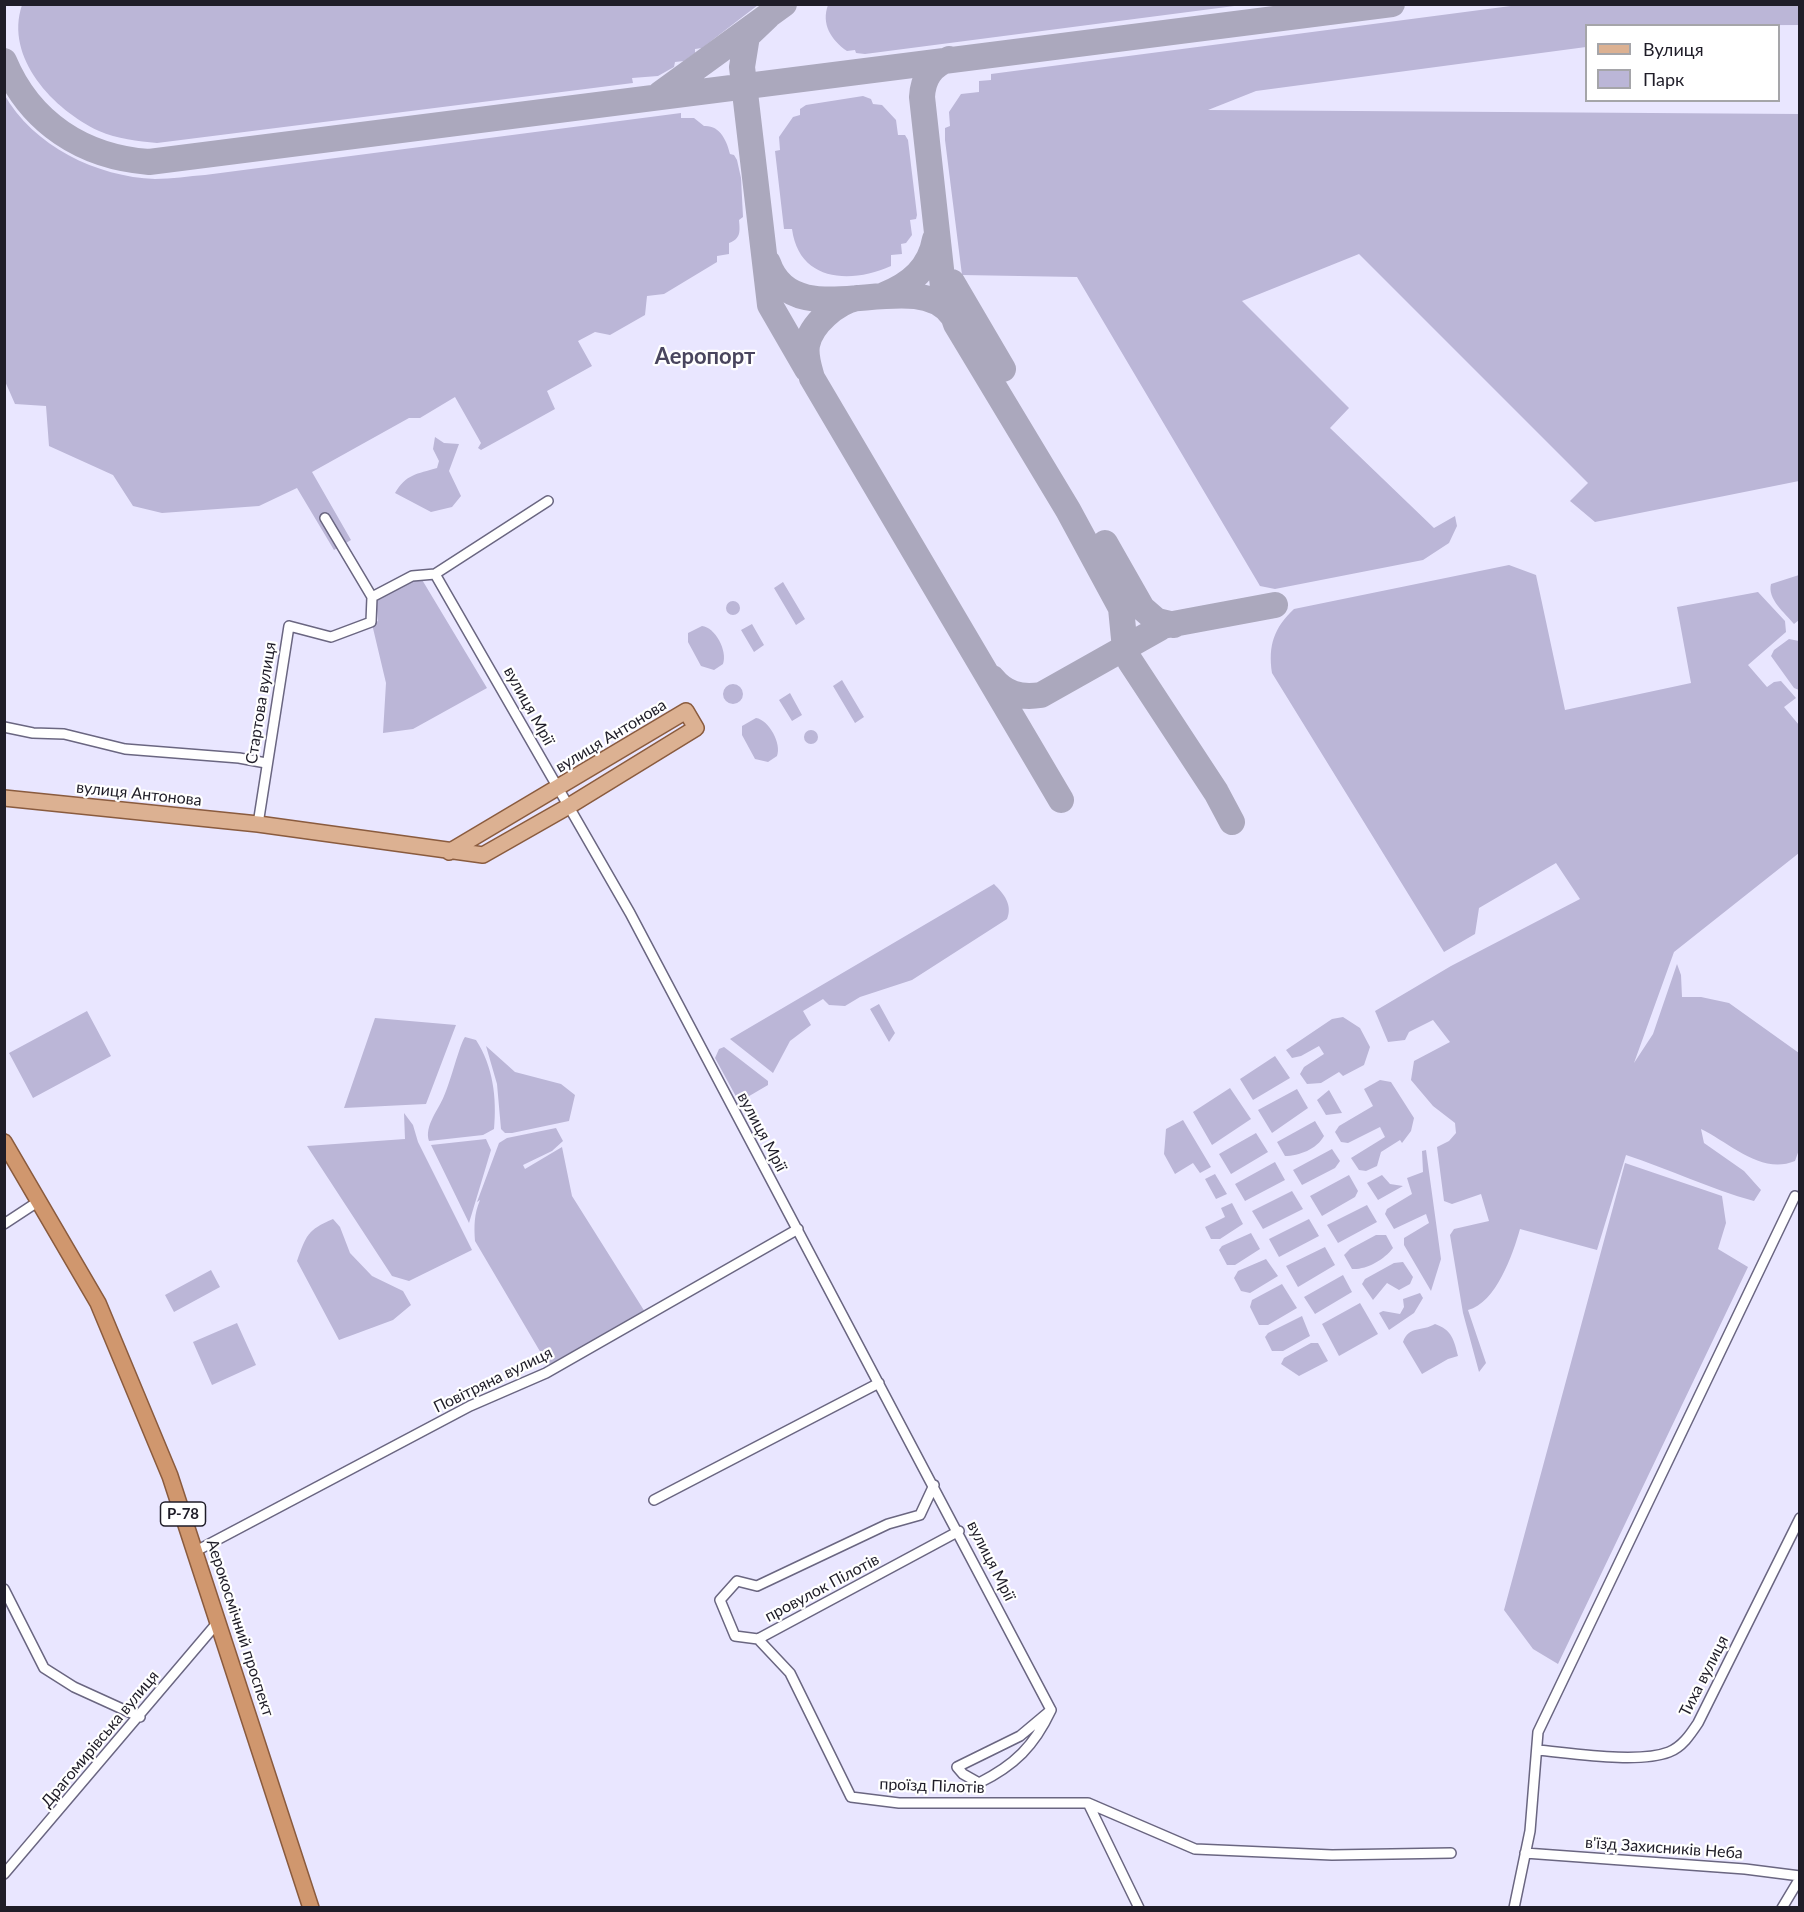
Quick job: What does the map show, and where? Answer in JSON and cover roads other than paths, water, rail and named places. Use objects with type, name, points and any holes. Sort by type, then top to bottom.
[{"type":"highway","name":"Аерокосмічний проспект","points":[[4,1142],[98,1303],[170,1476],[311,1908]]},
{"type":"main road","name":"вулиця Антонова","points":[[4,798],[258,824],[448,852],[483,855],[569,806],[696,728],[686,711],[448,852]]},
{"type":"street","points":[[325,518],[372,597],[412,576],[435,574],[549,501]]},
{"type":"street","name":"вулиця Мрії","points":[[435,574],[630,913],[1051,1710]]},
{"type":"street","name":"Стартова вулиця","points":[[258,824],[266,763],[290,626],[331,637],[371,622],[372,597]]},
{"type":"street","points":[[4,727],[33,733],[64,734],[126,749],[239,758],[266,763]]},
{"type":"street","points":[[1514,1908],[1525,1853],[1538,1732],[1795,1196]]},
{"type":"street","points":[[4,1224],[39,1201]]},
{"type":"street","name":"Повітряна вулиця","points":[[196,1551],[470,1406],[546,1373],[798,1229]]},
{"type":"street","points":[[654,1500],[879,1383]]},
{"type":"street","name":"провулок Пілотів","points":[[934,1485],[920,1515],[888,1524],[757,1586],[737,1581],[720,1600],[735,1636],[758,1639],[958,1531]]},
{"type":"street","name":"Тиха вулиця","points":[[1537,1750],[1648,1758],[1670,1752],[1687,1740],[1698,1723],[1800,1518]]},
{"type":"street","points":[[4,1588],[44,1668],[74,1687],[140,1717]]},
{"type":"street","name":"Драгомирівська вулиця","points":[[4,1874],[140,1717],[218,1622]]},
{"type":"street","name":"проїзд Пілотів","points":[[758,1639],[790,1672],[851,1797],[899,1803],[1088,1803],[1195,1848],[1332,1855],[1451,1853]]},
{"type":"street","points":[[1051,1710],[1039,1735],[1005,1770],[979,1783],[963,1774],[957,1767],[1020,1736],[1051,1710]]},
{"type":"street","points":[[1088,1803],[1139,1908]]},
{"type":"street","name":"в'їзд Захисників Неба","points":[[1525,1853],[1745,1869],[1800,1877]]},
{"type":"street","points":[[1782,1908],[1800,1877]]},
{"type":"district","name":"Аеропорт","points":[[705,357]]}]
